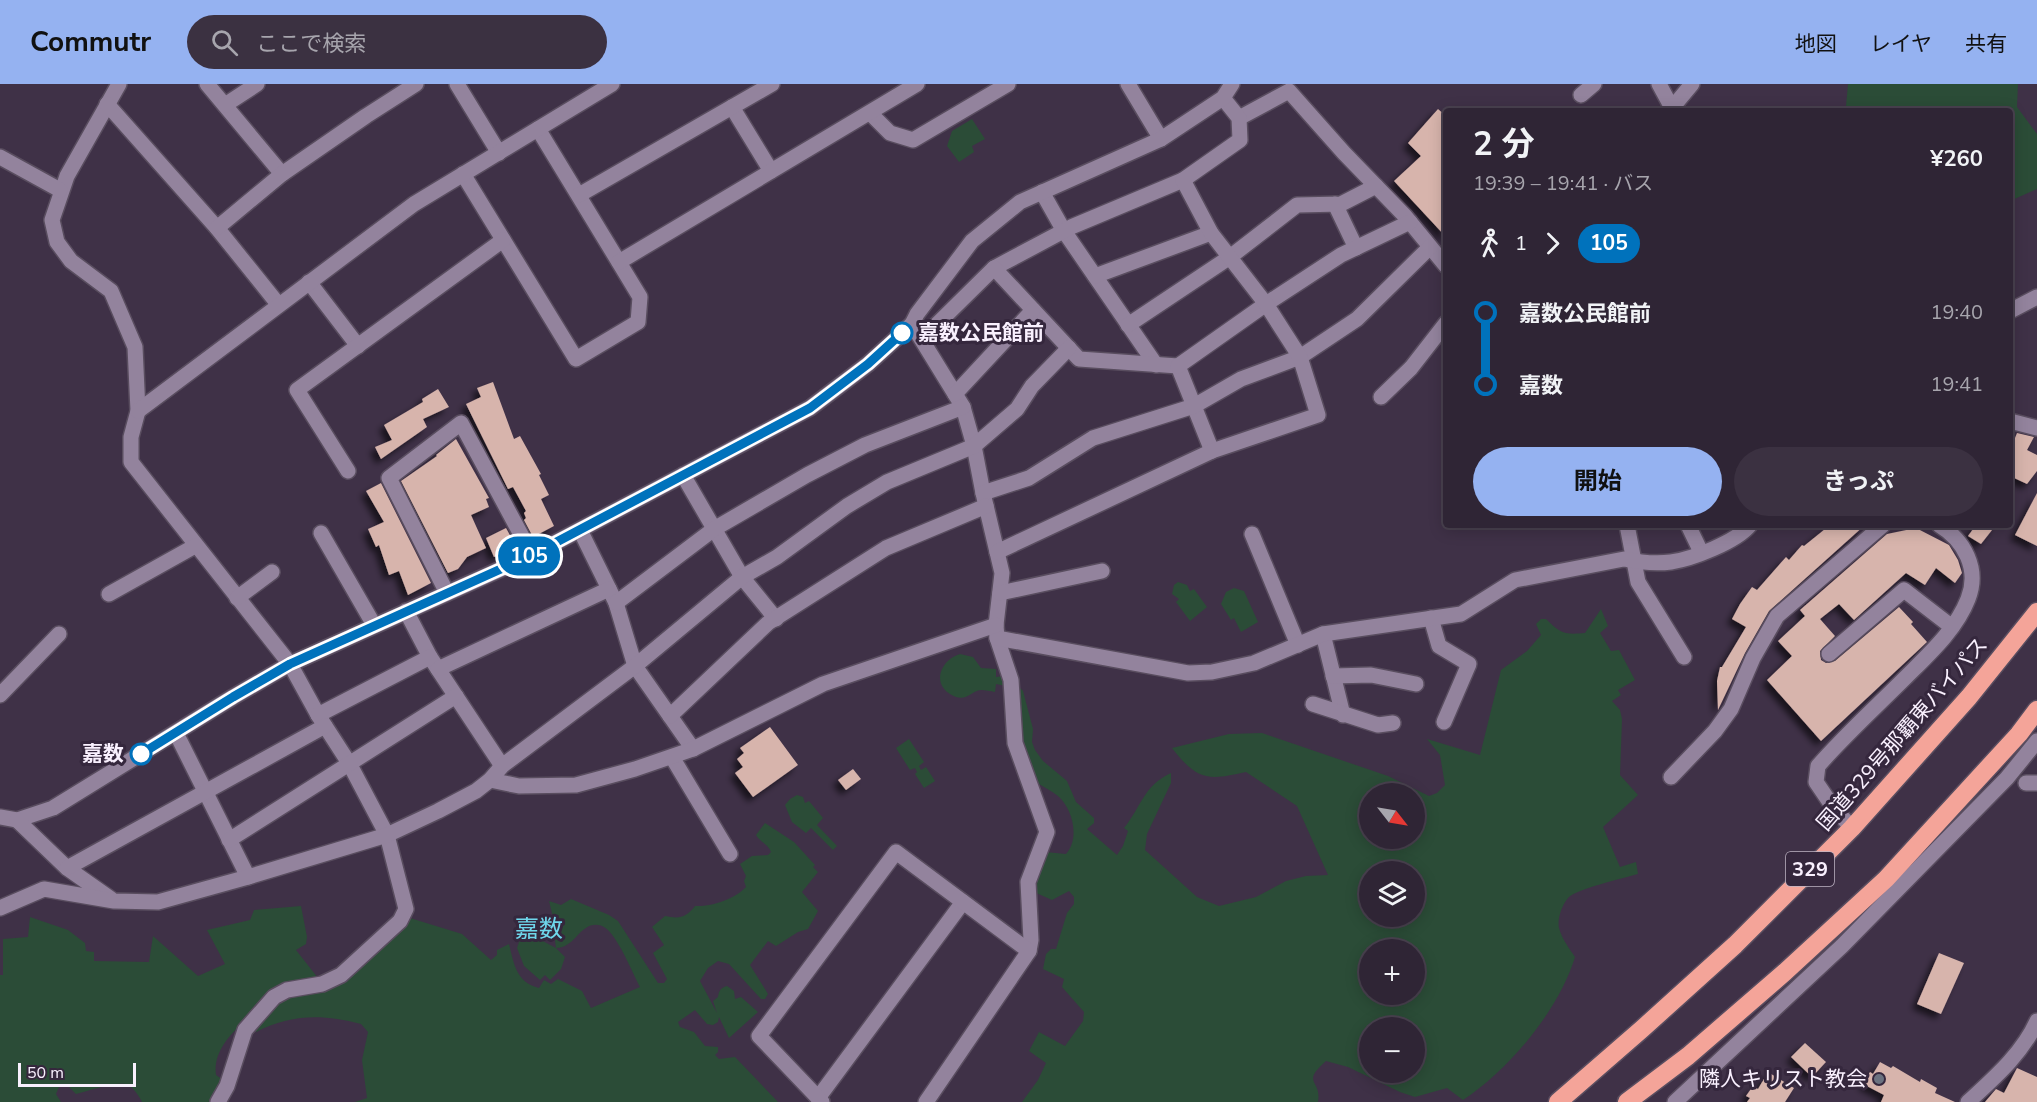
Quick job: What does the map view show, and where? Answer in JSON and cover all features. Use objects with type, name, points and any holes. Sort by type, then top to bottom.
[{"type":"highway","name":"国道329号那覇東バイパス","points":[[1558,1102],[1634,1037],[1735,945],[1852,828],[1969,697],[2037,612]]},
{"type":"highway","name":"329","points":[[1627,1102],[1697,1048],[1785,972],[1886,879],[2019,734],[2037,710]]},
{"type":"street","points":[[119,84],[60,190],[52,220],[57,242],[71,261],[111,291],[135,347],[138,411],[131,437],[131,462],[290,664],[321,721],[349,764],[387,835],[406,909],[400,921],[341,975],[322,984],[287,990],[274,997],[245,1030],[227,1086],[218,1102]]},
{"type":"street","points":[[207,84],[282,174]]},
{"type":"street","points":[[225,105],[257,84]]},
{"type":"street","points":[[217,228],[282,174],[416,84]]},
{"type":"street","points":[[458,84],[499,153]]},
{"type":"street","points":[[138,411],[414,204],[612,84]]},
{"type":"street","points":[[579,195],[772,84]]},
{"type":"street","points":[[619,262],[916,84]]},
{"type":"street","points":[[870,112],[890,133],[913,140],[1008,84]]},
{"type":"street","points":[[1128,84],[1161,139]]},
{"type":"street","points":[[0,817],[17,820],[53,808],[290,664],[532,555],[810,408],[868,364],[912,324],[917,314],[972,241],[1020,202],[1161,139],[1223,98],[1232,84]]},
{"type":"street","points":[[1581,95],[1594,84]]},
{"type":"street","points":[[1659,84],[1672,108]]},
{"type":"street","points":[[1674,108],[1692,84]]},
{"type":"street","points":[[1239,118],[1288,91],[1410,222],[1443,262]]},
{"type":"street","points":[[922,339],[994,268],[1064,231],[1183,180],[1240,140],[1239,118],[1223,98]]},
{"type":"street","points":[[107,104],[217,228],[278,304]]},
{"type":"street","points":[[732,107],[771,171]]},
{"type":"street","points":[[463,174],[576,360],[638,322],[640,297],[538,129]]},
{"type":"street","points":[[0,157],[60,190]]},
{"type":"street","points":[[997,552],[1212,451],[1318,415],[1300,357],[1266,304],[1211,233],[1183,180]]},
{"type":"street","points":[[1128,325],[1230,257],[1297,205],[1341,204],[1376,186]]},
{"type":"street","points":[[1042,192],[1064,231],[1156,365]]},
{"type":"street","points":[[1335,204],[1356,248]]},
{"type":"street","points":[[994,268],[1079,359],[1178,366],[1341,255],[1410,222]]},
{"type":"street","points":[[1095,276],[1211,233]]},
{"type":"street","points":[[348,471],[297,390],[503,240]]},
{"type":"street","points":[[670,716],[768,623],[886,548],[1029,478],[1093,438],[1194,406],[1241,379],[1300,357],[1357,319],[1430,247]]},
{"type":"street","points":[[309,282],[358,346]]},
{"type":"street","points":[[2013,309],[2037,297]]},
{"type":"street","points":[[616,603],[714,530],[807,475],[959,400],[1033,310]]},
{"type":"street","points":[[912,324],[959,400],[974,446],[1002,573],[997,632],[1011,680],[1015,743],[1047,832],[1028,882],[1031,940],[1029,951],[926,1102]]},
{"type":"street","points":[[1381,397],[1411,368],[1443,327]]},
{"type":"street","points":[[0,908],[44,889],[114,901],[158,902],[387,835],[448,806],[476,791],[502,766],[635,666],[742,577],[777,557],[847,506],[886,482],[974,446],[1017,409],[1032,386],[1069,348]]},
{"type":"street","points":[[1178,366],[1212,451]]},
{"type":"street","points":[[2013,422],[2037,428]]},
{"type":"street","points":[[447,593],[389,478],[461,423],[532,555]]},
{"type":"street","points":[[683,476],[742,577],[776,619]]},
{"type":"street","points":[[1628,528],[1638,582],[1684,657]]},
{"type":"street","points":[[1689,528],[1701,552]]},
{"type":"street","points":[[490,780],[519,786],[576,785],[672,757],[693,749],[823,684],[997,632],[1188,674],[1212,672],[1254,663],[1323,634],[1461,614],[1515,580],[1624,559],[1670,562],[1701,552],[1742,534],[1747,528]]},
{"type":"street","points":[[1671,777],[1715,731],[1731,709],[1753,658],[1777,616],[1877,528]]},
{"type":"street","points":[[1852,828],[1833,807],[1816,782],[1818,766],[1927,656],[1952,627],[1968,599],[1972,583],[1972,568],[1958,539],[1943,528]]},
{"type":"street","points":[[580,531],[616,603],[635,666],[693,749]]},
{"type":"street","points":[[321,533],[374,625]]},
{"type":"street","points":[[1252,534],[1298,645]]},
{"type":"street","points":[[109,594],[195,546]]},
{"type":"street","points":[[1000,593],[1102,571]]},
{"type":"street","points":[[237,598],[272,572]]},
{"type":"street","points":[[67,868],[205,793],[321,721],[434,663],[609,589]]},
{"type":"street","points":[[1829,654],[1904,590],[1952,627]]},
{"type":"street","points":[[406,611],[434,663],[502,766]]},
{"type":"street","points":[[1431,618],[1439,646],[1469,664],[1444,722]]},
{"type":"street","points":[[0,695],[59,634]]},
{"type":"street","points":[[1323,634],[1343,715]]},
{"type":"street","points":[[1333,676],[1371,675],[1416,684]]},
{"type":"street","points":[[229,840],[456,696]]},
{"type":"street","points":[[1313,705],[1378,725],[1393,723]]},
{"type":"street","points":[[176,733],[248,877]]},
{"type":"street","points":[[1675,1102],[1842,946],[2007,778],[2037,741]]},
{"type":"street","points":[[672,757],[730,854]]},
{"type":"street","points":[[17,820],[67,868],[114,901]]},
{"type":"street","points":[[963,902],[820,1100],[759,1036],[896,852],[1029,951]]},
{"type":"street","points":[[1968,1102],[2007,1065],[2025,1043],[2037,1021]]},
{"type":"green space","points":[[1848,84],[2018,84],[2017,107],[2037,134],[2037,189],[2013,200],[2013,108],[1847,108]]},
{"type":"green space","points":[[972,119],[985,139],[972,146],[974,152],[959,162],[947,146],[952,131]]},
{"type":"green space","points":[[1178,582],[1187,585],[1190,591],[1194,589],[1207,607],[1190,621],[1176,602],[1179,599],[1172,594],[1174,585]]},
{"type":"green space","points":[[1234,588],[1244,591],[1258,622],[1241,632],[1234,618],[1231,620],[1221,604],[1226,592]]},
{"type":"green space","points":[[1601,609],[1608,626],[1600,633],[1611,651],[1619,650],[1635,680],[1618,690],[1621,695],[1612,701],[1620,710],[1622,719],[1620,775],[1638,795],[1603,827],[1620,867],[1636,862],[1638,874],[1580,891],[1568,898],[1559,916],[1559,928],[1575,957],[1567,977],[1545,1018],[1498,1072],[1463,1100],[1447,1088],[1415,1097],[1400,1092],[1381,1083],[1425,1083],[1425,1017],[1359,1017],[1359,1072],[1326,1061],[1318,1068],[1313,1078],[1318,1102],[1022,1102],[1038,1080],[1046,1063],[1029,1051],[1039,1032],[1065,1046],[1083,1021],[1084,1012],[1062,987],[1064,979],[1043,969],[1046,954],[1051,949],[1056,949],[1067,913],[1074,904],[1074,897],[1069,891],[1052,900],[1034,892],[1045,852],[1066,854],[1074,832],[1068,808],[1056,794],[1037,783],[1023,743],[1016,683],[1023,691],[1033,729],[1032,742],[1035,750],[1043,761],[1067,781],[1076,802],[1094,818],[1094,823],[1087,829],[1117,855],[1128,831],[1124,828],[1144,797],[1154,784],[1171,773],[1171,783],[1147,834],[1145,850],[1197,897],[1219,906],[1256,897],[1286,881],[1306,876],[1328,875],[1297,806],[1246,772],[1212,777],[1196,772],[1172,748],[1229,734],[1262,733],[1388,776],[1402,783],[1359,783],[1359,849],[1425,849],[1425,794],[1429,796],[1437,793],[1445,785],[1440,755],[1427,739],[1480,755],[1501,670],[1527,651],[1541,635],[1536,624],[1541,619],[1546,619],[1563,632],[1585,633]]},
{"type":"green space","points":[[960,654],[973,657],[981,668],[996,669],[996,677],[1005,676],[1006,686],[996,684],[995,692],[981,690],[960,698],[950,694],[941,683],[941,671],[948,661]]},
{"type":"green space","points":[[909,739],[924,762],[919,766],[921,770],[926,767],[935,781],[924,788],[915,774],[917,772],[915,768],[910,770],[896,748]]},
{"type":"green space","points":[[797,795],[803,797],[805,803],[809,801],[823,818],[817,825],[837,846],[833,850],[811,828],[806,833],[792,822],[785,805]]},
{"type":"green space","points":[[765,823],[794,842],[815,865],[813,867],[818,872],[802,892],[818,911],[808,929],[798,932],[776,946],[768,941],[750,965],[768,994],[765,999],[761,999],[729,964],[718,961],[708,968],[700,981],[717,1013],[713,1001],[718,997],[719,991],[727,986],[734,991],[735,999],[741,997],[758,1012],[729,1038],[719,1017],[718,1022],[713,1025],[707,1024],[695,1010],[678,1022],[680,1027],[694,1032],[705,1046],[718,1047],[715,1055],[719,1059],[735,1057],[778,1102],[355,1102],[367,1098],[362,1060],[368,1032],[361,1024],[333,1018],[307,1017],[282,1022],[256,1032],[243,1023],[227,1040],[219,1053],[216,1075],[223,1080],[213,1102],[142,1102],[131,1087],[125,1084],[107,1085],[76,1094],[66,1084],[59,1087],[56,1094],[61,1102],[0,1102],[0,975],[3,975],[3,939],[28,937],[30,917],[68,930],[85,943],[86,951],[94,952],[94,961],[149,962],[153,936],[198,976],[225,964],[207,930],[250,920],[254,910],[301,906],[307,937],[306,944],[296,950],[318,978],[332,986],[410,918],[462,934],[491,960],[497,955],[497,950],[509,944],[517,971],[525,981],[539,988],[544,980],[551,984],[558,979],[582,991],[591,1008],[640,987],[619,946],[609,931],[602,926],[588,927],[570,943],[556,948],[557,934],[549,901],[561,905],[571,899],[618,921],[658,983],[664,983],[667,979],[653,953],[664,945],[652,927],[665,916],[682,917],[695,906],[722,901],[736,895],[746,887],[744,881],[746,876],[740,864],[752,856],[768,855],[771,852],[756,835]]},
{"type":"green space","points":[[525,936],[537,938],[556,948],[565,957],[561,969],[550,980],[545,975],[540,980],[524,966],[517,948]]},
{"type":"building","points":[[1438,109],[1443,113],[1443,234],[1394,181],[1421,156],[1408,143]]},
{"type":"building","points":[[493,382],[514,439],[520,436],[541,474],[539,475],[549,495],[541,499],[554,526],[533,537],[524,520],[526,511],[513,487],[508,489],[466,404],[481,397],[477,388]]},
{"type":"building","points":[[438,389],[449,407],[423,419],[427,427],[381,459],[375,447],[392,440],[384,425],[423,402],[422,399]]},
{"type":"building","points":[[2017,433],[2034,437],[2027,450],[2037,455],[2037,471],[2027,484],[2013,477],[2013,437],[2015,438]]},
{"type":"building","points":[[456,439],[489,498],[486,499],[489,507],[471,515],[486,548],[467,557],[458,569],[448,573],[401,481],[437,456]]},
{"type":"building","points":[[381,483],[431,583],[408,595],[399,571],[389,575],[379,545],[376,547],[368,529],[384,522],[366,491]]},
{"type":"building","points":[[2037,493],[2037,546],[2015,535]]},
{"type":"building","points":[[506,528],[516,546],[494,557],[486,538]]},
{"type":"building","points":[[1826,528],[1862,528],[1769,611],[1745,653],[1718,710],[1717,681],[1720,667],[1746,627],[1732,619],[1752,587],[1757,590],[1786,557],[1789,560],[1802,545],[1804,546]]},
{"type":"building","points":[[1916,528],[1949,545],[1958,560],[1962,573],[1955,583],[1936,568],[1925,585],[1906,573],[1854,620],[1839,604],[1820,619],[1835,636],[1820,651],[1821,660],[1826,663],[1835,661],[1899,607],[1927,642],[1821,741],[1767,680],[1792,656],[1778,641],[1805,616],[1800,610],[1887,534]]},
{"type":"building","points":[[1974,528],[1994,528],[1981,544],[1968,536]]},
{"type":"building","points":[[770,727],[798,765],[753,797],[735,773],[743,767],[737,759],[744,753],[740,748]]},
{"type":"building","points":[[853,769],[861,779],[846,790],[838,780]]},
{"type":"building","points":[[1939,953],[1964,963],[1941,1014],[1917,1004]]},
{"type":"building","points":[[1805,1043],[1826,1062],[1812,1077],[1791,1057]]},
{"type":"building","points":[[1880,1062],[1891,1068],[1893,1066],[1920,1082],[1921,1079],[1937,1088],[1935,1093],[1955,1102],[1881,1102],[1884,1095],[1863,1084]]},
{"type":"building","points":[[2017,1068],[2037,1077],[2037,1102],[1985,1102],[1996,1089],[2004,1093]]},
{"type":"building","points":[[1768,1072],[1794,1088],[1785,1102],[1747,1102],[1750,1098],[1746,1096],[1753,1086],[1758,1089]]},
{"type":"bus line","name":"105","points":[[141,754],[290,664],[532,555],[810,408],[868,364],[902,333]]},
{"type":"place","name":"嘉数公民館前","points":[[902,333]]},
{"type":"place","name":"嘉数","points":[[141,754]]},
{"type":"place","name":"隣人キリスト教会","points":[[1879,1079]]},
{"type":"district","name":"嘉数","points":[[539,929]]}]
